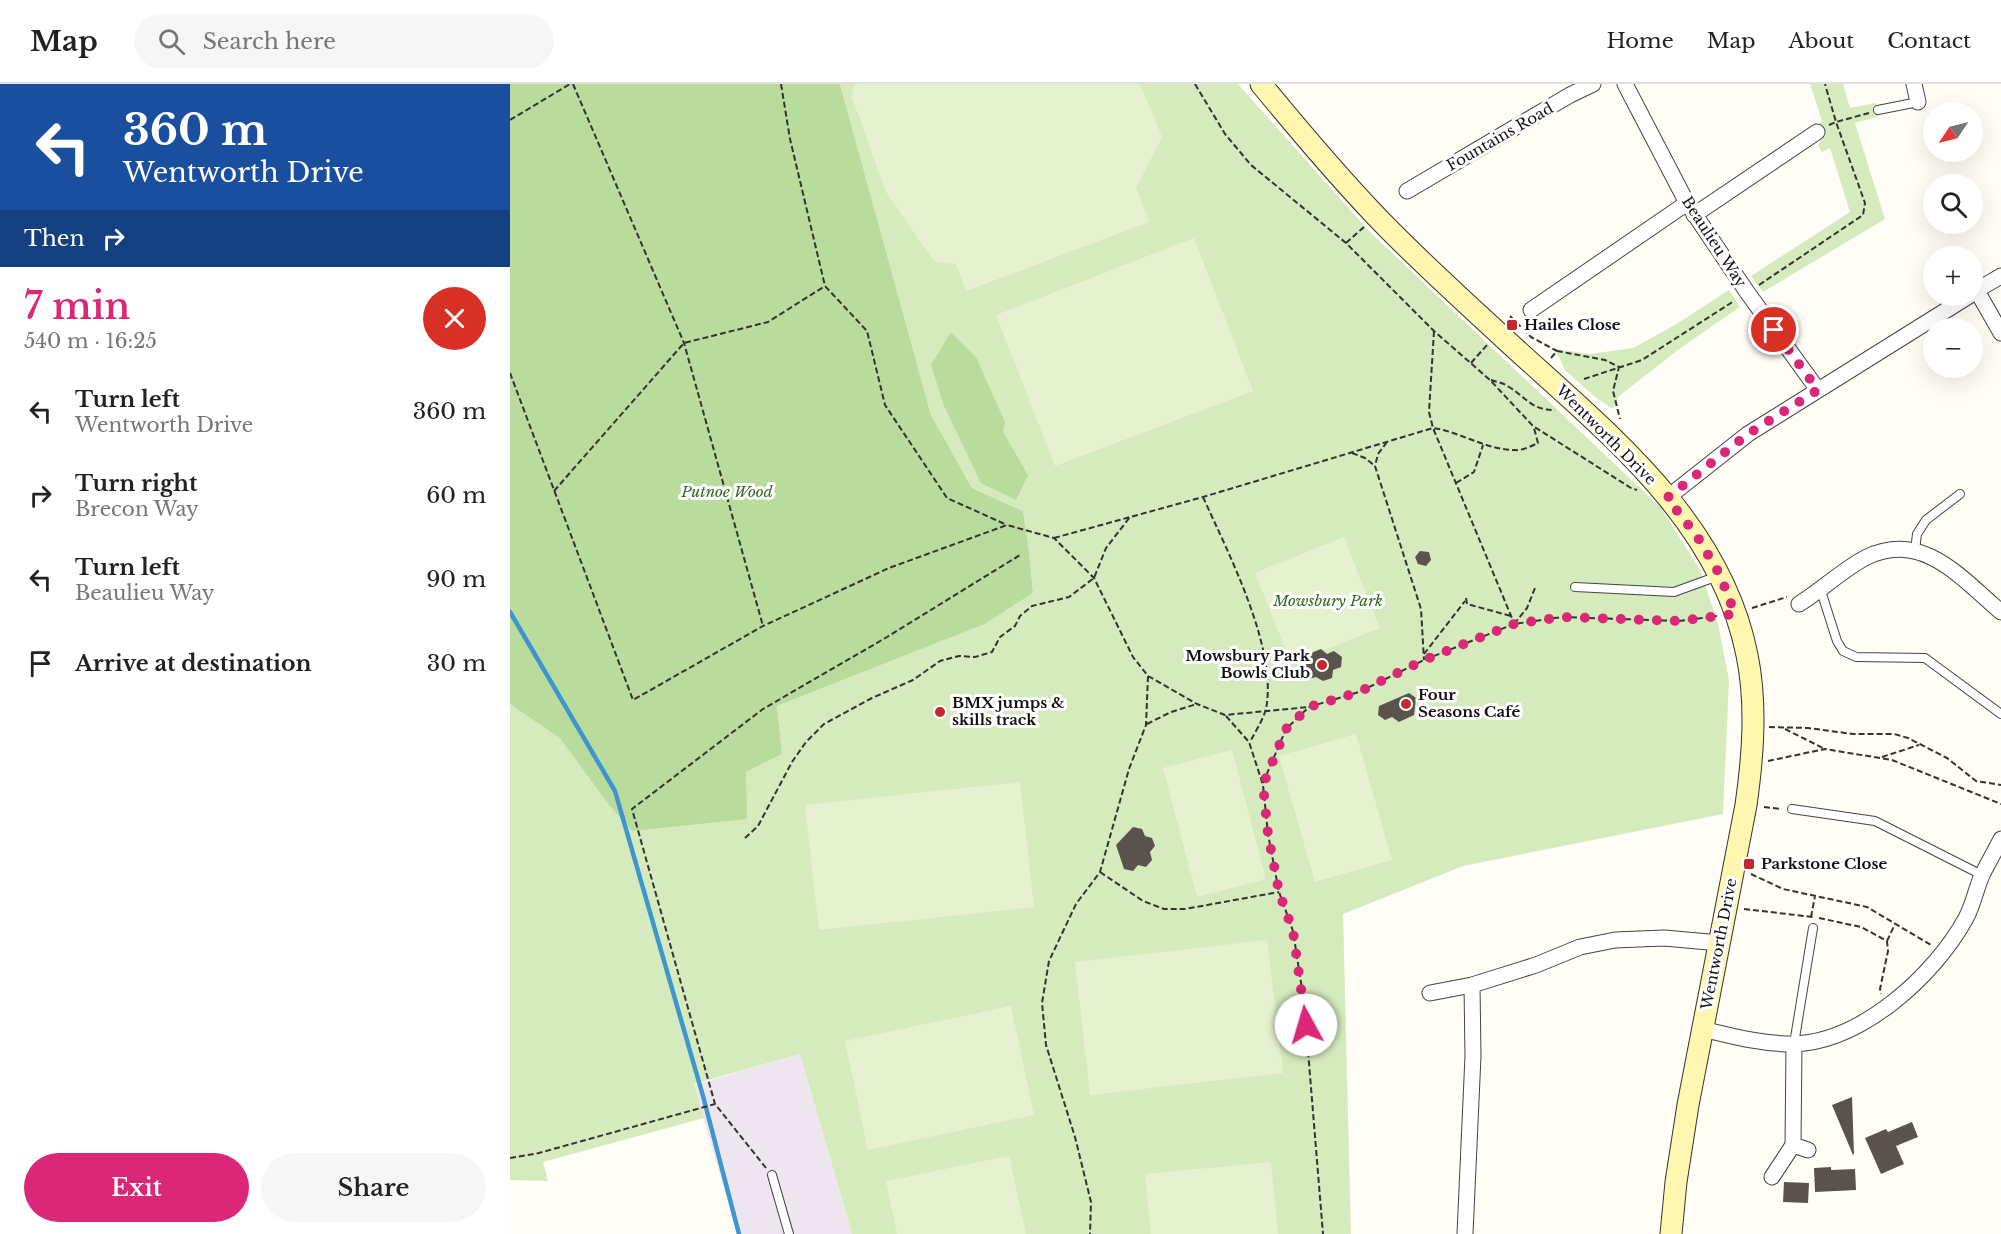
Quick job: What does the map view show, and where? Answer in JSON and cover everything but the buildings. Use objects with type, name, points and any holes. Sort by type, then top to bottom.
[{"type":"street","name":"Wentworth Drive","points":[[1262,84],[1306,139],[1376,216],[1590,415],[1662,492],[1697,536],[1720,575],[1735,614],[1747,655],[1753,709],[1752,764],[1746,806],[1702,1029],[1676,1182],[1671,1234]]},
{"type":"street","name":"Fountains Road","points":[[1407,191],[1593,84]]},
{"type":"street","name":"Beaulieu Way","points":[[1626,84],[1691,209],[1747,292],[1818,390]]},
{"type":"street","points":[[1914,84],[1918,102]]},
{"type":"street","points":[[1531,310],[1817,132]]},
{"type":"street","points":[[1983,287],[2001,276]]},
{"type":"street","points":[[1662,492],[1748,434],[1952,306]]},
{"type":"street","points":[[1982,306],[2001,333]]},
{"type":"street","points":[[1799,604],[1868,557],[1888,550],[1916,550],[1936,558],[2001,612]]},
{"type":"street","points":[[1702,1029],[1759,1042],[1794,1044],[1836,1036],[1871,1018],[1903,994],[1930,969],[1943,953],[1967,916],[1982,875],[2001,839]]},
{"type":"street","points":[[1430,993],[1472,985],[1536,965],[1580,947],[1615,940],[1664,938],[1720,943]]},
{"type":"street","points":[[1465,1234],[1473,1056],[1472,985]]},
{"type":"street","points":[[1772,1177],[1800,1148],[1794,1044]]},
{"type":"lane","points":[[1878,110],[1918,102]]},
{"type":"lane","points":[[1916,550],[1917,534],[1926,520],[1960,494]]},
{"type":"lane","points":[[1575,587],[1674,592],[1720,575]]},
{"type":"lane","points":[[1821,591],[1836,641],[1843,651],[1856,657],[1925,658],[2001,714]]},
{"type":"lane","points":[[1792,810],[1875,821],[1982,875]]},
{"type":"lane","points":[[1794,1044],[1813,928]]},
{"type":"lane","points":[[772,1175],[789,1234]]},
{"type":"path","points":[[510,120],[572,84],[684,343],[763,626]]},
{"type":"path","points":[[781,84],[790,139],[825,286],[867,331],[885,405],[947,498],[1007,525],[1054,538],[1094,578],[1134,657],[1148,676],[1197,704],[1225,715],[1250,742],[1263,785],[1268,834],[1279,892],[1293,931],[1304,1002],[1323,1234]]},
{"type":"path","points":[[1195,84],[1225,134],[1251,165],[1346,243],[1434,331],[1490,380],[1533,426],[1631,488],[1646,492],[1662,492]]},
{"type":"path","points":[[1584,379],[1642,360],[1863,215],[1865,203],[1825,84]]},
{"type":"path","points":[[1817,132],[1836,122],[1878,110]]},
{"type":"path","points":[[554,491],[684,343],[768,322],[825,286]]},
{"type":"path","points":[[1510,316],[1531,337],[1557,351],[1605,360],[1619,367]]},
{"type":"path","points":[[1434,331],[1429,412],[1433,428],[1514,624]]},
{"type":"path","points":[[1471,363],[1487,345],[1482,341]]},
{"type":"path","points":[[1539,369],[1557,351]]},
{"type":"path","points":[[1619,367],[1613,391],[1620,421]]},
{"type":"path","points":[[510,373],[633,700],[763,626],[889,568],[1007,525]]},
{"type":"path","points":[[1490,380],[1508,386],[1529,403],[1543,410],[1555,410]]},
{"type":"path","points":[[1054,538],[1203,497],[1433,428],[1482,445],[1517,451],[1538,443],[1533,426]]},
{"type":"path","points":[[1387,442],[1378,454],[1375,466],[1420,609],[1424,660]]},
{"type":"path","points":[[1456,483],[1474,472],[1482,445]]},
{"type":"path","points":[[1352,453],[1365,458],[1375,466]]},
{"type":"path","points":[[1203,497],[1250,603],[1267,667],[1266,710],[1250,742]]},
{"type":"path","points":[[745,838],[758,826],[792,762],[806,742],[824,724],[872,698],[913,680],[940,661],[959,656],[975,657],[992,652],[1000,637],[1015,626],[1020,616],[1032,606],[1070,597],[1094,578],[1106,548],[1130,517]]},
{"type":"path","points":[[772,1175],[715,1104],[632,809],[762,709],[887,637],[1020,555]]},
{"type":"path","points":[[1514,624],[1527,608],[1535,588]]},
{"type":"path","points":[[1225,715],[1309,707],[1359,692],[1424,660],[1514,624],[1562,617],[1679,621],[1735,614],[1793,595],[1799,604]]},
{"type":"path","points":[[1424,654],[1466,600],[1467,604],[1511,616]]},
{"type":"path","points":[[1090,1234],[1091,1202],[1075,1137],[1046,1045],[1042,1003],[1049,961],[1076,904],[1100,872],[1129,769],[1146,724],[1148,676]]},
{"type":"path","points":[[1146,724],[1171,712],[1197,704]]},
{"type":"path","points":[[1263,785],[1286,729],[1309,707]]},
{"type":"path","points":[[1752,727],[1808,728],[1853,734],[1894,734],[1908,738],[1947,758],[1976,781],[2001,785]]},
{"type":"path","points":[[1784,728],[1825,749],[1892,760],[2001,804]]},
{"type":"path","points":[[1879,758],[1921,744]]},
{"type":"path","points":[[1752,764],[1825,749]]},
{"type":"path","points":[[1746,806],[1792,810]]},
{"type":"path","points":[[1734,866],[1783,889],[1867,907],[1943,953]]},
{"type":"path","points":[[1100,872],[1143,901],[1164,909],[1185,909],[1279,892]]},
{"type":"path","points":[[1811,916],[1815,896]]},
{"type":"path","points":[[1726,907],[1811,916],[1861,927],[1887,940]]},
{"type":"path","points":[[1884,1008],[1880,989],[1888,951],[1887,940],[1895,924]]},
{"type":"path","points":[[510,1158],[539,1154],[715,1104]]},
{"type":"shaded area","points":[[800,1054],[852,1234],[737,1234],[694,1085]]},
{"type":"green space","name":"Putnoe Wood","points":[[510,84],[840,84],[931,415],[972,488],[1023,511],[1033,593],[985,624],[777,706],[782,754],[746,772],[747,819],[632,831],[609,805],[560,738],[510,704]]},
{"type":"green space","name":"Mowsbury Park","points":[[840,84],[1238,84],[1369,231],[1661,508],[1700,570],[1718,624],[1729,680],[1723,814],[1463,866],[1343,914],[1351,1234],[852,1234],[800,1054],[694,1084],[704,1118],[543,1162],[548,1181],[510,1180],[510,633],[746,772],[782,754],[777,706],[985,624],[1033,593],[1023,511],[972,488],[931,415]]},
{"type":"green space","points":[[855,84],[1140,84],[1162,137],[1136,188],[1149,222],[966,291],[956,264],[934,261],[886,192],[852,97]]},
{"type":"green space","points":[[1810,84],[1843,84],[1850,108],[1876,103],[1879,116],[1855,123],[1885,219],[1763,292],[1751,276],[1850,212],[1830,148],[1822,152],[1818,145],[1824,137],[1817,125],[1822,121]]},
{"type":"green space","points":[[1194,238],[1253,391],[1055,466],[996,315]]},
{"type":"green space","points":[[1729,290],[1740,307],[1682,347],[1619,396],[1613,409],[1595,397],[1565,370],[1555,349],[1590,354],[1633,348],[1675,325]]},
{"type":"green space","points":[[951,332],[976,357],[1005,422],[1003,432],[1028,475],[1016,500],[981,483],[944,406],[931,365]]},
{"type":"green space","points":[[1344,537],[1380,628],[1291,663],[1255,573]]},
{"type":"green space","points":[[1356,734],[1392,860],[1315,882],[1279,756]]},
{"type":"green space","points":[[1232,750],[1266,879],[1197,897],[1163,768]]},
{"type":"green space","points":[[1020,782],[1034,907],[819,930],[805,805]]},
{"type":"green space","points":[[1267,940],[1283,1073],[1090,1095],[1075,962]]},
{"type":"green space","points":[[1011,1006],[1034,1115],[868,1150],[845,1041]]},
{"type":"green space","points":[[1009,1156],[1026,1234],[897,1234],[886,1181]]},
{"type":"green space","points":[[1271,1162],[1278,1234],[1151,1234],[1145,1174]]},
{"type":"waterway","points":[[510,612],[615,791],[703,1096],[739,1234]]},
{"type":"place","name":"Hailes Close","points":[[1512,325]]},
{"type":"place","name":"Mowsbury Park Bowls Club","points":[[1322,665]]},
{"type":"place","name":"Four Seasons Café","points":[[1406,704]]},
{"type":"place","name":"BMX jumps & skills track","points":[[940,712]]},
{"type":"place","name":"Parkstone Close","points":[[1749,864]]},
{"type":"route","points":[[1306,1025],[1293,931],[1279,892],[1268,834],[1263,785],[1286,729],[1309,707],[1359,692],[1424,660],[1514,624],[1562,617],[1679,621],[1735,614],[1720,575],[1697,536],[1667,498],[1748,434],[1818,390],[1774,330]]}]
